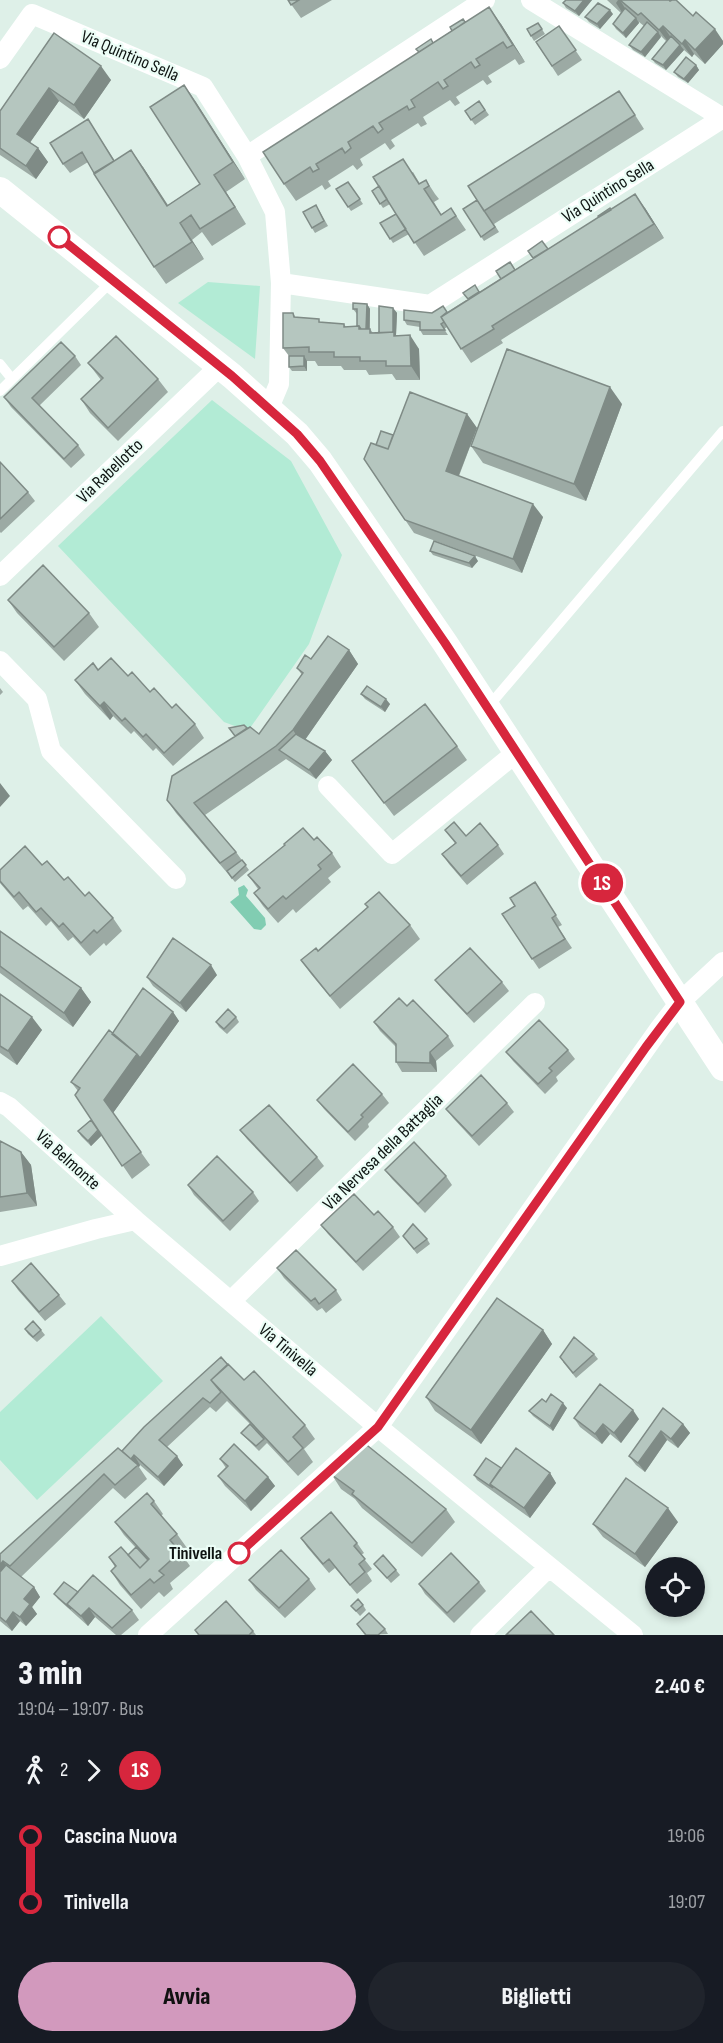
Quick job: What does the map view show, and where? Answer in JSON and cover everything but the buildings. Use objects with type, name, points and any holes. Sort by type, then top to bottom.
[{"type":"street","points":[[247,156],[485,0]]},
{"type":"street","name":"Via Quintino Sella","points":[[281,283],[430,305],[723,118],[531,0]]},
{"type":"street","name":"Via Quintino Sella","points":[[0,59],[32,14],[203,87],[247,156],[275,212],[281,283],[279,384],[269,408]]},
{"type":"street","points":[[0,190],[220,366],[297,434],[320,461],[517,752],[723,1068]]},
{"type":"street","name":"Via Rabellotto","points":[[0,576],[220,366]]},
{"type":"street","points":[[0,661],[37,699],[51,751],[176,879]]},
{"type":"street","points":[[328,786],[392,854],[517,752]]},
{"type":"street","points":[[148,1635],[378,1427],[639,1057],[680,1002],[723,962]]},
{"type":"street","name":"Via Nervesa della Battaglia","points":[[231,1301],[535,1003]]},
{"type":"street","name":"Via Belmonte","points":[[0,1102],[9,1107],[135,1220]]},
{"type":"street","points":[[0,1256],[135,1220]]},
{"type":"street","name":"Via Tinivella","points":[[135,1220],[378,1427],[630,1634]]},
{"type":"street","points":[[480,1635],[549,1568]]},
{"type":"lane","points":[[0,391],[114,280]]},
{"type":"lane","points":[[0,364],[12,379]]},
{"type":"lane","points":[[487,708],[723,431]]},
{"type":"shaded area","points":[[208,282],[260,286],[255,359],[178,303]]},
{"type":"shaded area","points":[[212,400],[291,461],[342,555],[309,644],[248,731],[224,722],[58,546]]},
{"type":"shaded area","points":[[244,885],[248,890],[246,896],[265,918],[266,925],[261,930],[254,929],[230,902],[239,895],[238,888]]},
{"type":"shaded area","points":[[101,1316],[163,1381],[37,1500],[0,1460],[0,1412]]},
{"type":"bus line","name":"1S","points":[[59,237],[232,376],[297,434],[320,461],[445,643],[680,1002],[378,1427],[239,1553]]},
{"type":"place","name":"Tinivella","points":[[239,1553]]}]
